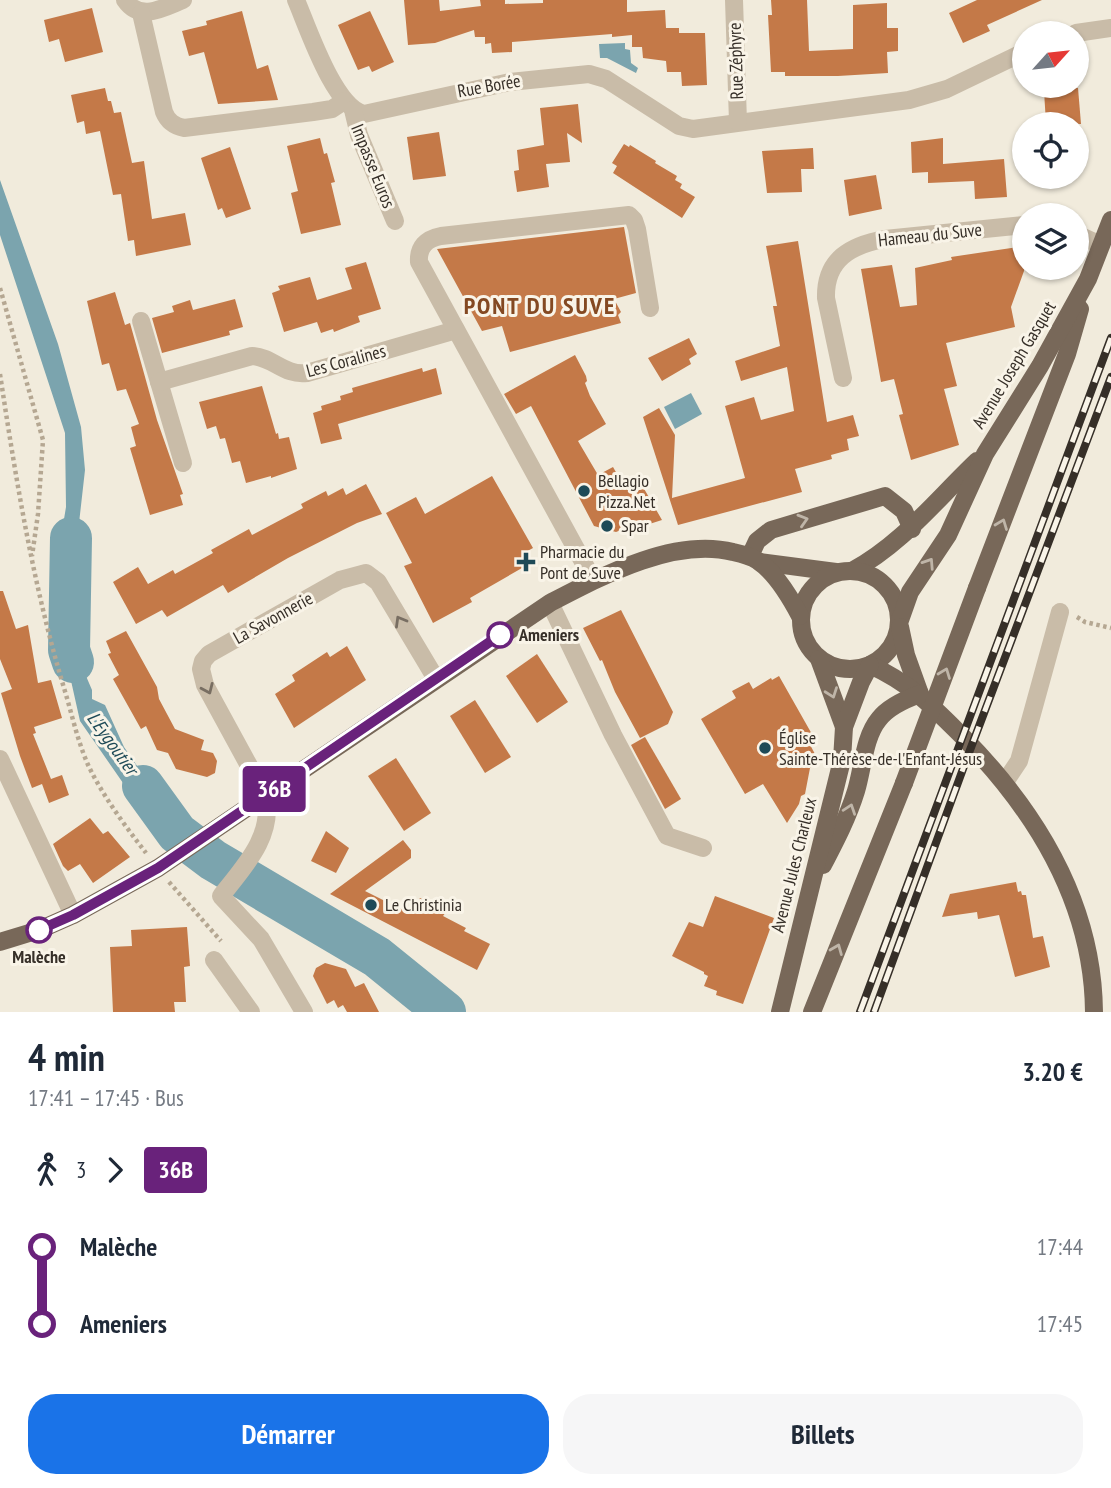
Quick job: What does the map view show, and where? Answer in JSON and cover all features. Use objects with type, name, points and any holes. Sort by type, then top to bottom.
[{"type":"main road","name":"Avenue Joseph Gasquet","points":[[1089,276],[1111,220]]},
{"type":"main road","name":"Avenue Joseph Gasquet","points":[[899,623],[910,592],[948,535],[985,454],[1040,366],[1087,280]]},
{"type":"main road","points":[[812,1012],[904,783],[1067,354],[1088,280]]},
{"type":"main road","name":"Avenue Joseph Gasquet","points":[[844,572],[875,558],[912,529],[985,454]]},
{"type":"main road","points":[[899,623],[893,644],[887,653],[870,665],[853,670],[844,669],[819,659],[808,647],[800,616],[789,596],[755,559],[757,541],[771,530],[885,496],[904,511],[912,529]]},
{"type":"main road","points":[[0,942],[39,930],[73,915],[178,855],[550,603],[593,580],[632,564],[683,550],[720,549],[755,559],[876,579],[886,587],[898,610],[906,655],[920,694]]},
{"type":"main road","points":[[800,616],[804,601],[812,589],[823,579],[844,572]]},
{"type":"main road","name":"Avenue Jules Charleux","points":[[819,659],[844,727]]},
{"type":"main road","points":[[870,665],[892,675],[920,694],[1005,782],[1041,833],[1068,885],[1088,946],[1094,1012]]},
{"type":"main road","name":"Avenue Jules Charleux","points":[[780,1012],[842,760],[844,727],[870,665]]},
{"type":"main road","points":[[809,892],[846,821],[872,729],[890,709],[920,694]]},
{"type":"street","points":[[125,0],[141,13],[158,10],[183,0]]},
{"type":"street","points":[[296,0],[331,81],[348,105]]},
{"type":"street","name":"Rue Zéphyre","points":[[734,0],[738,122]]},
{"type":"street","name":"Rue Borée","points":[[141,13],[166,118],[174,125],[184,128],[348,105],[364,114],[510,82],[589,74],[606,79],[670,122],[685,129],[909,100],[947,89],[1012,58]]},
{"type":"street","points":[[1089,31],[1111,28]]},
{"type":"street","name":"Impasse Euros","points":[[348,105],[395,221]]},
{"type":"street","points":[[593,580],[419,262],[419,251],[425,243],[441,236],[624,214],[632,217],[636,224],[650,308]]},
{"type":"street","name":"Hameau du Suve","points":[[842,378],[826,286],[833,267],[847,251],[855,246],[885,239],[1012,226]]},
{"type":"street","points":[[1089,240],[1101,245]]},
{"type":"street","points":[[141,321],[183,463]]},
{"type":"street","name":"Les Coralines","points":[[159,383],[251,356],[266,358],[287,372],[307,373],[456,330]]},
{"type":"street","name":"La Savonnerie","points":[[265,795],[205,685],[201,669],[209,654],[340,580],[366,573],[378,582],[436,679]]},
{"type":"street","points":[[550,603],[612,735],[667,836],[703,848]]},
{"type":"street","points":[[1005,782],[1018,761],[1060,612]]},
{"type":"street","points":[[0,760],[73,915]]},
{"type":"street","points":[[265,795],[269,808],[267,827],[255,850],[221,896],[261,939],[304,1012]]},
{"type":"street","points":[[214,960],[251,1012]]},
{"type":"path","points":[[0,288],[43,440],[38,514],[31,560]]},
{"type":"path","points":[[0,374],[31,560],[50,643],[90,768],[142,848]]},
{"type":"path","points":[[1085,622],[1111,628]]},
{"type":"water","points":[[625,43],[625,49],[630,50],[631,63],[638,68],[636,73],[607,58],[600,58],[599,44]]},
{"type":"water","name":"L'Eygoutier","points":[[0,180],[58,344],[81,427],[85,470],[70,603],[74,648],[92,690],[92,699],[105,705],[124,747],[162,802],[192,824],[166,840],[148,819],[80,721],[55,609],[54,580],[66,507],[65,433],[0,235]]},
{"type":"water","points":[[691,393],[702,414],[675,429],[664,407]]},
{"type":"building","points":[[404,0],[439,0],[440,11],[481,6],[480,0],[505,0],[505,4],[543,3],[543,0],[627,0],[627,12],[665,10],[666,28],[679,28],[679,33],[705,33],[707,85],[682,86],[681,72],[667,72],[666,61],[643,58],[642,47],[632,47],[632,35],[612,37],[612,34],[512,42],[512,52],[492,53],[491,43],[485,44],[485,37],[475,37],[474,30],[435,43],[408,45]]},
{"type":"building","points":[[771,0],[807,0],[809,51],[853,49],[853,5],[887,3],[887,28],[898,28],[898,51],[887,52],[888,73],[785,76],[785,72],[771,72],[768,15],[772,15]]},
{"type":"building","points":[[977,0],[1042,0],[987,25],[990,31],[963,43],[949,13]]},
{"type":"building","points":[[92,8],[103,52],[65,62],[59,39],[49,42],[44,20]]},
{"type":"building","points":[[242,11],[257,69],[268,65],[278,100],[218,104],[204,52],[189,56],[182,31],[207,25],[206,21]]},
{"type":"building","points":[[370,11],[394,62],[372,72],[369,66],[358,70],[338,25]]},
{"type":"building","points":[[105,88],[114,113],[121,112],[132,163],[144,161],[152,219],[185,213],[191,245],[136,256],[134,240],[128,241],[121,194],[113,195],[100,131],[86,134],[84,121],[77,123],[71,95]]},
{"type":"building","points":[[1044,98],[1079,98],[1080,112],[1045,112]]},
{"type":"building","points":[[578,104],[582,143],[567,133],[570,162],[546,164],[549,187],[517,192],[514,171],[519,170],[517,150],[544,145],[540,108]]},
{"type":"building","points":[[439,132],[446,176],[413,180],[407,137]]},
{"type":"building","points":[[320,138],[335,182],[331,183],[341,225],[301,234],[291,193],[298,191],[287,146]]},
{"type":"building","points":[[943,138],[943,164],[1004,159],[1007,197],[975,199],[974,181],[928,183],[928,172],[912,173],[911,142]]},
{"type":"building","points":[[624,144],[629,147],[630,145],[677,176],[675,180],[682,184],[680,188],[695,197],[682,218],[613,173],[617,166],[612,163]]},
{"type":"building","points":[[230,147],[251,209],[226,218],[222,208],[218,210],[201,158]]},
{"type":"building","points":[[813,148],[814,169],[801,169],[802,192],[767,193],[762,151]]},
{"type":"building","points":[[876,175],[882,209],[849,216],[844,180]]},
{"type":"building","points":[[624,227],[636,293],[614,299],[621,312],[618,315],[621,323],[510,352],[502,326],[482,331],[437,249]]},
{"type":"building","points":[[798,241],[827,422],[853,415],[859,436],[847,439],[849,450],[831,455],[832,459],[795,469],[802,492],[678,525],[643,417],[659,408],[675,435],[672,498],[745,478],[725,406],[754,397],[761,420],[794,411],[787,367],[741,381],[735,361],[780,346],[773,306],[777,306],[766,246]]},
{"type":"building","points":[[1012,248],[1012,280],[1021,280],[1011,307],[1015,327],[946,343],[957,386],[944,389],[959,445],[911,460],[899,415],[903,414],[894,379],[881,382],[861,269],[892,265],[900,307],[917,305],[915,268],[952,260],[951,257]]},
{"type":"building","points":[[366,262],[381,309],[358,316],[360,322],[334,332],[333,329],[321,333],[317,322],[284,332],[272,293],[280,290],[278,286],[310,277],[317,300],[352,289],[345,268]]},
{"type":"building","points":[[115,292],[125,325],[130,323],[157,420],[183,494],[180,495],[183,505],[150,515],[130,448],[136,446],[131,427],[139,424],[126,389],[117,391],[109,363],[102,365],[87,301]]},
{"type":"building","points":[[235,299],[243,327],[229,331],[230,335],[162,353],[152,318],[174,312],[172,306],[190,300],[193,310]]},
{"type":"building","points":[[689,338],[697,354],[689,359],[691,364],[662,381],[648,358]]},
{"type":"building","points":[[575,355],[586,376],[585,383],[590,396],[606,424],[578,441],[598,475],[613,467],[625,488],[639,480],[662,520],[640,527],[639,523],[616,532],[594,526],[531,406],[516,414],[504,394]]},
{"type":"building","points":[[422,368],[423,372],[436,368],[442,394],[338,424],[342,439],[321,444],[313,413],[322,410],[321,406],[341,400],[340,396],[353,392],[352,388]]},
{"type":"building","points":[[262,386],[276,434],[278,433],[279,439],[289,437],[297,469],[246,483],[240,461],[232,463],[225,438],[220,439],[216,426],[207,429],[199,402]]},
{"type":"building","points":[[492,476],[533,548],[522,554],[529,564],[470,598],[472,602],[433,623],[404,566],[412,563],[386,513],[416,497],[425,514]]},
{"type":"building","points":[[366,484],[382,514],[357,523],[288,558],[228,593],[223,585],[167,617],[162,610],[136,624],[113,582],[138,567],[148,584],[173,570],[175,574],[249,529],[252,535],[303,508],[301,504],[326,491],[328,496],[343,488],[346,495]]},
{"type":"building","points":[[0,591],[3,591],[16,629],[28,625],[38,683],[51,680],[62,718],[34,727],[36,733],[33,734],[51,779],[62,775],[69,795],[49,803],[42,784],[32,788],[1,693],[12,689],[0,659]]},
{"type":"building","points":[[621,610],[673,712],[668,724],[640,738],[615,692],[602,660],[600,661],[583,628]]},
{"type":"building","points":[[126,631],[157,687],[159,699],[175,729],[204,740],[201,750],[213,753],[217,761],[215,773],[207,777],[176,769],[168,753],[157,750],[146,726],[141,729],[113,679],[119,675],[108,654],[111,653],[106,641]]},
{"type":"building","points":[[347,646],[366,680],[294,728],[275,694],[295,681],[292,675],[327,652],[330,657]]},
{"type":"building","points":[[537,654],[568,702],[537,723],[506,676]]},
{"type":"building","name":"Église Sainte-Thérèse-de-l'Enfant-Jésus","points":[[779,676],[813,736],[807,739],[816,756],[814,765],[810,768],[805,794],[801,796],[787,823],[763,784],[745,794],[701,719],[736,698],[732,691],[749,682],[753,689]]},
{"type":"building","points":[[475,700],[511,757],[485,773],[450,716]]},
{"type":"building","points":[[645,737],[681,799],[665,809],[631,745]]},
{"type":"building","points":[[396,758],[431,813],[404,831],[368,776]]},
{"type":"building","points":[[90,818],[103,834],[108,831],[130,857],[93,883],[80,864],[68,871],[53,844]]},
{"type":"building","points":[[326,831],[349,848],[336,873],[311,861]]},
{"type":"building","name":"Le Christinia","points":[[403,840],[411,850],[411,858],[365,891],[411,914],[420,898],[446,912],[443,916],[466,928],[464,931],[490,944],[477,970],[330,894]]},
{"type":"building","points":[[1016,882],[1018,892],[1026,895],[1033,938],[1043,936],[1050,967],[1015,977],[999,915],[978,919],[977,912],[942,917],[950,894]]},
{"type":"building","points":[[715,896],[774,918],[743,1004],[716,995],[717,991],[704,986],[708,976],[704,972],[672,956],[689,922],[703,927]]},
{"type":"building","points":[[187,927],[190,966],[184,967],[186,1002],[174,1002],[175,1012],[113,1012],[110,947],[132,946],[131,930]]},
{"type":"building","points":[[325,963],[346,969],[355,987],[364,983],[379,1012],[347,1012],[343,1005],[338,1008],[334,1000],[327,1004],[313,976],[316,968]]},
{"type":"waterway","name":"L'Eygoutier","points":[[71,538],[69,650],[73,662]]},
{"type":"waterway","name":"L'Eygoutier","points":[[143,786],[177,833],[213,860],[377,957],[445,1012]]},
{"type":"railway","points":[[860,1012],[1111,338]]},
{"type":"railway","points":[[874,1012],[1111,377]]},
{"type":"bus line","name":"36B","points":[[39,930],[73,915],[158,868],[500,635]]},
{"type":"place","name":"Bellagio Pizza.Net","points":[[584,491]]},
{"type":"place","name":"Spar","points":[[607,526]]},
{"type":"place","name":"Pharmacie du Pont de Suve","points":[[526,562]]},
{"type":"place","name":"Ameniers","points":[[500,635]]},
{"type":"place","name":"Église Sainte-Thérèse-de-l'Enfant-Jésus","points":[[765,748]]},
{"type":"place","name":"Le Christinia","points":[[371,905]]},
{"type":"place","name":"Malèche","points":[[39,930]]},
{"type":"district","name":"PONT DU SUVE","points":[[540,306]]}]
